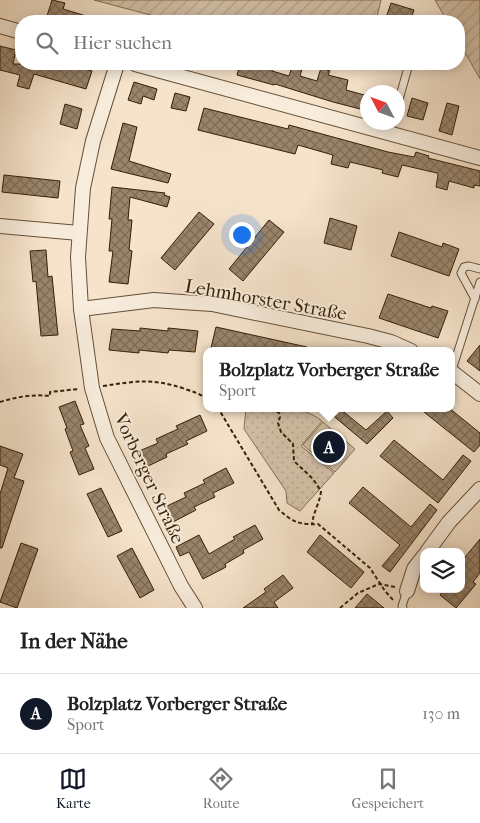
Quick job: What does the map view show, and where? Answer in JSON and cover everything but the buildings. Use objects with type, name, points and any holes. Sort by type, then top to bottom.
[{"type":"street","points":[[0,26],[15,30]]},
{"type":"street","name":"Vorberger Straße","points":[[115,70],[93,141],[84,188],[79,233],[81,309],[92,388],[107,438],[181,586],[195,608]]},
{"type":"street","points":[[159,70],[360,120]]},
{"type":"street","points":[[396,130],[480,158]]},
{"type":"street","points":[[0,226],[79,233]]},
{"type":"street","name":"Lehmhorster Straße","points":[[81,309],[154,300],[212,304],[368,336],[402,347]]},
{"type":"street","points":[[455,373],[480,394]]},
{"type":"street","points":[[429,548],[449,522],[480,490]]},
{"type":"street","points":[[407,591],[414,569],[420,561]]},
{"type":"lane","points":[[403,85],[407,70]]},
{"type":"lane","points":[[475,298],[462,277],[461,270],[468,266],[480,270]]},
{"type":"lane","points":[[455,361],[480,282]]},
{"type":"lane","points":[[402,607],[407,591]]},
{"type":"path","points":[[0,402],[18,398],[50,396],[50,392],[92,388],[139,380],[165,382],[203,396]]},
{"type":"path","points":[[219,412],[279,510],[292,521],[306,525],[318,524],[370,568],[379,584],[402,607]]},
{"type":"path","points":[[277,412],[281,432],[293,444],[294,461],[313,479],[321,491],[319,505],[313,515],[312,524]]},
{"type":"path","points":[[340,608],[358,593],[379,584],[407,591]]},
{"type":"shaded area","points":[[94,0],[381,0],[377,15],[150,15]]},
{"type":"shaded area","points":[[435,0],[480,0],[480,79],[465,53],[465,15],[444,15]]},
{"type":"shaded area","points":[[246,412],[305,412],[314,416],[322,421],[301,446],[334,473],[300,511],[287,503],[286,491],[244,429]]},
{"type":"shaded area","points":[[323,422],[355,449],[335,472],[303,445]]},
{"type":"place","name":"Bolzplatz Vorberger Straße","points":[[329,447]]}]
